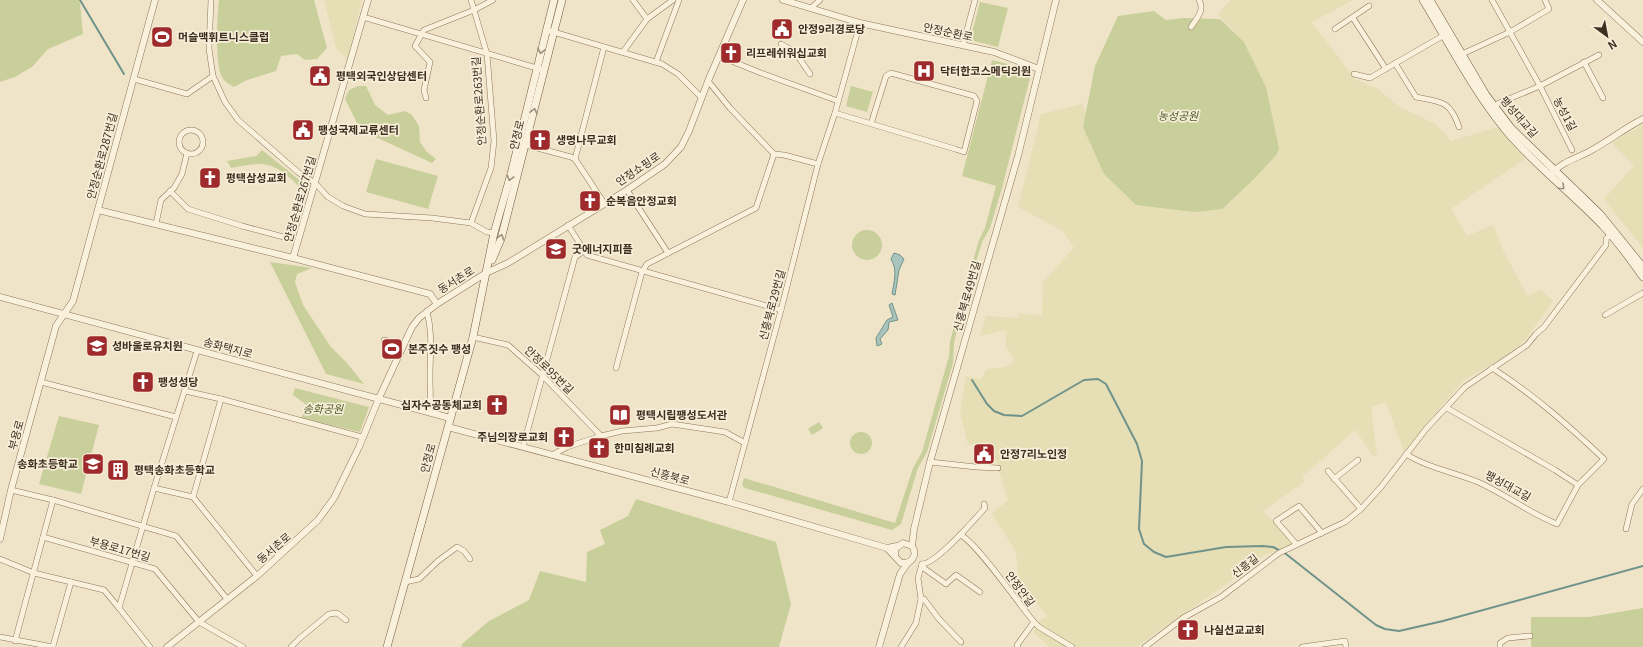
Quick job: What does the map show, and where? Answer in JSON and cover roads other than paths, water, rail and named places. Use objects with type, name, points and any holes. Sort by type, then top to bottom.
[{"type":"main road","name":"안정로","points":[[486,273],[501,239],[526,145],[541,69],[546,31],[554,0]]},
{"type":"main road","name":"안정로","points":[[388,646],[473,337],[494,233],[518,143],[554,32],[562,0]]},
{"type":"main road","name":"팽성대교길","points":[[1426,0],[1458,55],[1492,108],[1600,214],[1612,233],[1643,267]]},
{"type":"main road","points":[[1492,108],[1509,134],[1604,227],[1612,233],[1643,277]]},
{"type":"street","name":"안정순환로287번길","points":[[65,315],[73,301],[155,0]]},
{"type":"street","points":[[211,0],[208,49],[212,76],[225,102],[238,120],[299,173],[315,183],[328,197],[343,206],[365,214],[432,218],[471,223],[487,232],[494,233]]},
{"type":"street","name":"안정순환로267번길","points":[[98,210],[293,258],[368,0]]},
{"type":"street","name":"안정순환로263번길","points":[[471,0],[487,54],[494,141],[491,168],[471,223]]},
{"type":"street","points":[[426,98],[424,90],[430,62],[415,46],[424,30],[474,10],[493,0]]},
{"type":"street","points":[[633,0],[647,19]]},
{"type":"street","points":[[623,52],[647,19],[673,0]]},
{"type":"street","points":[[656,62],[679,0]]},
{"type":"street","name":"안정쇼핑로","points":[[486,273],[508,263],[604,202],[627,190],[665,164],[681,147],[689,131],[743,0]]},
{"type":"street","name":"안정순환로","points":[[783,0],[860,23],[994,52],[1039,69]]},
{"type":"street","points":[[811,8],[813,0]]},
{"type":"street","points":[[811,8],[820,0]]},
{"type":"street","points":[[963,45],[975,0]]},
{"type":"street","points":[[1039,69],[1056,0]]},
{"type":"street","points":[[1191,27],[1201,13],[1202,5],[1199,0]]},
{"type":"street","name":"농성1길","points":[[1492,0],[1540,86],[1572,150]]},
{"type":"street","points":[[1458,55],[1510,32],[1549,9],[1545,0]]},
{"type":"street","points":[[1597,0],[1643,42]]},
{"type":"street","points":[[1335,29],[1353,18],[1368,6]]},
{"type":"street","points":[[364,17],[421,35],[541,69]]},
{"type":"street","points":[[1353,18],[1386,69]]},
{"type":"street","name":"신흥북로29번길","points":[[728,502],[781,310],[818,164],[835,113],[860,23]]},
{"type":"street","points":[[546,31],[554,32],[662,64],[678,74],[702,98]]},
{"type":"street","points":[[1354,74],[1370,78],[1446,34]]},
{"type":"street","points":[[781,44],[795,52],[810,74]]},
{"type":"street","points":[[575,159],[604,47]]},
{"type":"street","points":[[1492,108],[1540,86],[1599,55]]},
{"type":"street","points":[[719,56],[838,101]]},
{"type":"street","points":[[1584,62],[1603,98]]},
{"type":"street","points":[[1395,63],[1416,97],[1444,103],[1454,112],[1459,127]]},
{"type":"street","name":"신흥북로49번길","points":[[911,561],[915,552],[912,546],[914,529],[930,462],[1018,156],[1039,69]]},
{"type":"street","points":[[835,113],[871,124],[964,152],[977,101],[974,96],[891,73],[886,76],[871,124]]},
{"type":"street","points":[[134,79],[187,94],[212,76]]},
{"type":"street","points":[[708,82],[774,154],[784,155],[818,164]]},
{"type":"street","points":[[1550,175],[1561,165],[1592,150],[1643,119]]},
{"type":"street","points":[[190,130],[195,131],[200,134],[203,144],[197,152],[186,153],[182,150],[180,145],[181,135],[190,130]]},
{"type":"street","points":[[518,143],[575,159],[604,202]]},
{"type":"street","points":[[156,224],[161,200],[170,192],[182,174],[186,153]]},
{"type":"street","points":[[616,368],[642,272],[647,264],[756,208],[774,154]]},
{"type":"street","points":[[627,190],[668,253]]},
{"type":"street","points":[[170,192],[188,209],[242,226],[291,239]]},
{"type":"street","points":[[568,225],[587,255],[642,272],[781,310]]},
{"type":"street","points":[[1328,471],[1361,509],[1381,487],[1426,429],[1465,387],[1527,345],[1544,327],[1606,245],[1606,239],[1612,233]]},
{"type":"street","points":[[523,447],[575,257],[584,251]]},
{"type":"street","name":"동서촌로","points":[[293,258],[430,294],[437,304]]},
{"type":"street","name":"동서촌로","points":[[167,647],[257,576],[318,520],[334,498],[412,327],[427,311],[486,273]]},
{"type":"street","points":[[1605,315],[1643,293]]},
{"type":"street","name":"송화택지로","points":[[0,297],[196,351],[379,398],[450,418]]},
{"type":"street","points":[[427,311],[431,330],[430,378],[432,398],[430,412]]},
{"type":"street","name":"부용로","points":[[0,539],[11,490],[56,326],[65,315]]},
{"type":"street","name":"안정로95번길","points":[[473,337],[508,345],[542,375],[601,436]]},
{"type":"street","points":[[384,340],[404,345]]},
{"type":"street","points":[[119,608],[142,527],[185,391],[196,351]]},
{"type":"street","name":"팽성대교길","points":[[1406,454],[1416,460],[1478,482],[1541,517],[1557,524],[1578,485],[1604,459],[1520,386],[1492,368]]},
{"type":"street","points":[[41,382],[176,417]]},
{"type":"street","points":[[185,391],[221,399],[362,437]]},
{"type":"street","points":[[194,497],[221,399]]},
{"type":"street","points":[[1446,408],[1555,470],[1578,485]]},
{"type":"street","points":[[552,455],[567,447],[601,436],[622,431],[657,428],[672,424],[725,432],[744,443]]},
{"type":"street","name":"신흥북로","points":[[448,427],[728,502],[887,548]]},
{"type":"street","points":[[1334,479],[1358,460]]},
{"type":"street","points":[[930,462],[998,468]]},
{"type":"street","points":[[154,488],[194,497],[257,576]]},
{"type":"street","points":[[1626,529],[1632,504],[1643,489]]},
{"type":"street","points":[[11,490],[53,500],[176,536],[227,599]]},
{"type":"street","points":[[15,641],[53,500]]},
{"type":"street","points":[[912,546],[900,545],[887,548],[897,559],[923,565],[930,563],[960,535],[985,508],[984,504]]},
{"type":"street","points":[[1296,544],[1276,521],[1299,506],[1322,533]]},
{"type":"street","name":"신흥길","points":[[1145,647],[1183,618],[1221,597],[1281,552],[1345,522],[1361,509]]},
{"type":"street","points":[[900,574],[897,559],[900,545],[914,529]]},
{"type":"street","name":"안정안길","points":[[960,535],[964,536],[976,549],[1034,622],[1039,627],[1072,647]]},
{"type":"street","name":"부용로17번길","points":[[43,537],[154,569],[199,622],[243,647]]},
{"type":"street","points":[[405,582],[419,579],[438,561],[457,547],[464,550],[470,559]]},
{"type":"street","points":[[0,559],[34,573],[104,590],[150,647]]},
{"type":"street","points":[[879,647],[900,574],[911,561]]},
{"type":"street","points":[[923,565],[925,569],[946,584],[956,575],[980,592]]},
{"type":"street","points":[[901,647],[916,623],[921,598],[918,578],[923,565]]},
{"type":"street","points":[[0,637],[15,641],[53,646],[71,582]]},
{"type":"street","points":[[921,598],[924,599],[939,619],[961,642]]},
{"type":"street","points":[[291,647],[329,614],[337,613],[346,620]]},
{"type":"street","points":[[1018,647],[1017,645],[1034,622]]},
{"type":"street","points":[[1500,647],[1500,643],[1508,638],[1530,636]]},
{"type":"street","points":[[1302,647],[1345,641],[1346,647]]},
{"type":"water","points":[[894,253],[900,255],[904,259],[899,270],[895,295],[892,294],[895,272],[891,259]]},
{"type":"water","points":[[892,303],[898,320],[889,322],[888,330],[880,339],[882,344],[877,346],[876,338],[887,320],[893,317],[889,305]]},
{"type":"waterway","points":[[80,0],[124,74]]},
{"type":"waterway","points":[[972,380],[987,404],[994,411],[1004,415],[1022,416],[1084,380],[1098,379],[1106,384],[1137,444],[1142,461],[1139,529],[1144,544],[1154,552],[1166,557],[1226,547],[1273,547],[1286,554],[1376,625],[1385,629],[1399,631],[1443,621],[1643,566]]},
{"type":"place","name":"안정9리경로당","points":[[782,29]]},
{"type":"place","name":"머슬맥휘트니스클럽","points":[[162,37]]},
{"type":"place","name":"리프레쉬워십교회","points":[[731,53]]},
{"type":"place","name":"닥터한코스메딕의원","points":[[924,71]]},
{"type":"place","name":"평택외국인상담센터","points":[[320,76]]},
{"type":"place","name":"팽성국제교류센터","points":[[303,130]]},
{"type":"place","name":"생명나무교회","points":[[540,140]]},
{"type":"place","name":"평택삼성교회","points":[[210,178]]},
{"type":"place","name":"순복음안정교회","points":[[590,201]]},
{"type":"place","name":"굿에너지피플","points":[[556,249]]},
{"type":"place","name":"성바울로유치원","points":[[97,346]]},
{"type":"place","name":"본주짓수 팽성","points":[[392,349]]},
{"type":"place","name":"팽성성당","points":[[143,382]]},
{"type":"place","name":"십자수공동체교회","points":[[497,405]]},
{"type":"place","name":"평택시립팽성도서관","points":[[620,415]]},
{"type":"place","name":"주님의장로교회","points":[[564,437]]},
{"type":"place","name":"한미침례교회","points":[[599,448]]},
{"type":"place","name":"안정7리노인정","points":[[984,454]]},
{"type":"place","name":"송화초등학교","points":[[93,464]]},
{"type":"place","name":"평택송화초등학교","points":[[118,470]]},
{"type":"place","name":"나실선교교회","points":[[1188,630]]},
{"type":"park label","name":"농성공원","points":[[1178,116]]},
{"type":"park label","name":"송화공원","points":[[323,409]]}]
